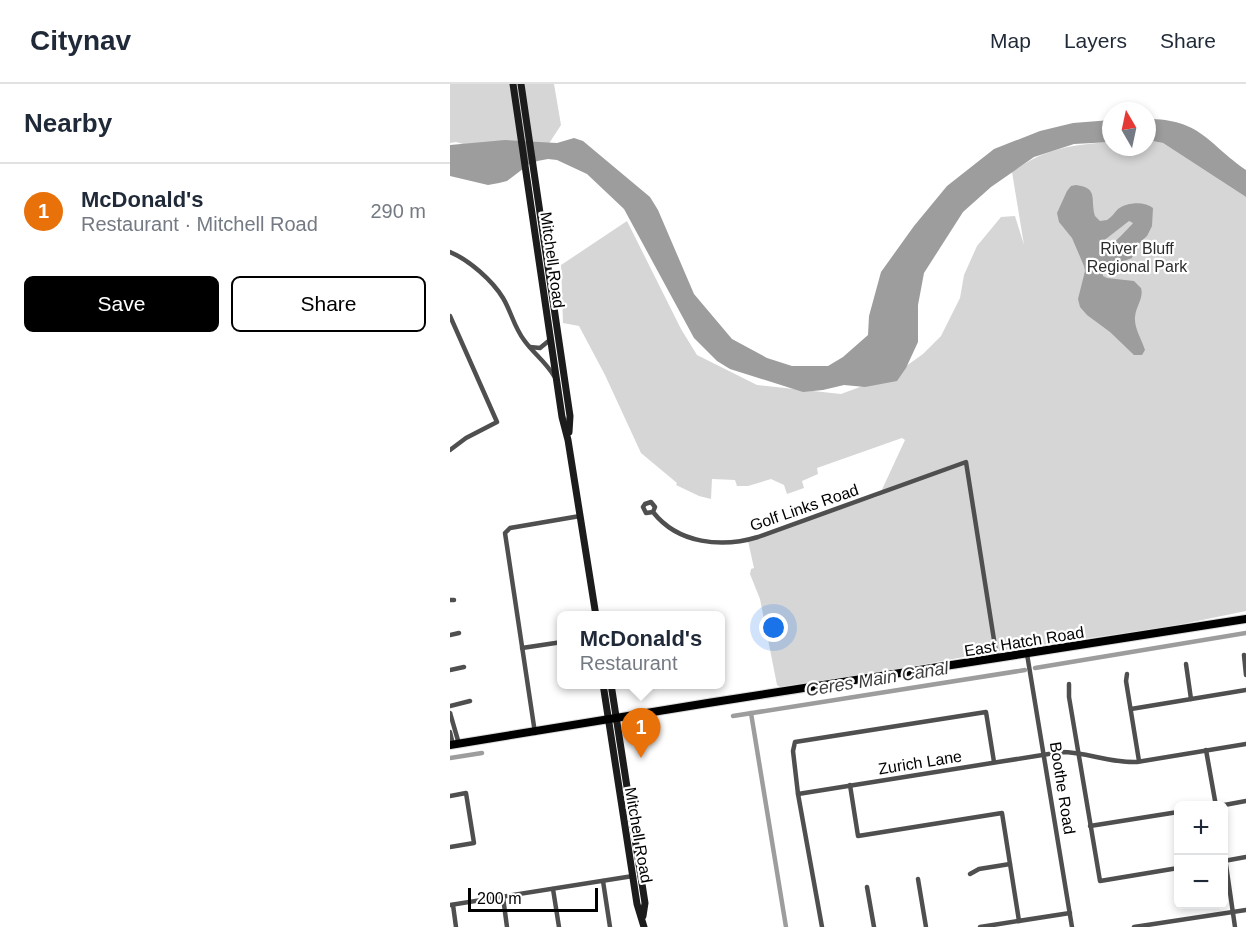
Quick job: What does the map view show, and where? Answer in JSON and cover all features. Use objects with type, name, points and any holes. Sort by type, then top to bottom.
[{"type":"main road","name":"Mitchell Road","points":[[513,84],[520,104],[570,416],[568,440]]},
{"type":"main road","name":"Mitchell Road","points":[[520,104],[521,84]]},
{"type":"main road","name":"Mitchell Road","points":[[540,236],[556,380],[595,611]]},
{"type":"main road","name":"East Hatch Road","points":[[454,745],[1246,619]]},
{"type":"main road","name":"Mitchell Road","points":[[604,689],[612,719],[645,903],[644,927]]},
{"type":"main road","name":"Mitchell Road","points":[[611,689],[616,779],[637,904],[643,918]]},
{"type":"street","points":[[450,252],[463,258],[492,284],[502,298],[518,331],[530,348],[550,368],[556,380]]},
{"type":"street","points":[[450,316],[497,422],[466,438],[450,450]]},
{"type":"street","points":[[450,332],[456,330]]},
{"type":"street","points":[[530,348],[540,348],[551,339]]},
{"type":"street","name":"Golf Links Road","points":[[653,512],[669,527],[685,535],[709,542],[737,542],[758,537],[966,462],[998,658]]},
{"type":"street","points":[[535,733],[505,536],[506,530],[580,516]]},
{"type":"street","points":[[450,635],[459,633]]},
{"type":"street","points":[[522,648],[557,643]]},
{"type":"street","name":"Boothe Road","points":[[1027,654],[1072,927]]},
{"type":"street","points":[[1244,655],[1246,675]]},
{"type":"street","points":[[1186,664],[1191,699]]},
{"type":"street","points":[[450,670],[464,667]]},
{"type":"street","points":[[1127,674],[1139,761]]},
{"type":"street","points":[[1070,684],[1069,697],[1100,881],[1174,869]]},
{"type":"street","points":[[1131,709],[1246,690]]},
{"type":"street","points":[[450,706],[470,701]]},
{"type":"street","points":[[822,927],[798,794],[793,751],[795,742],[986,712],[994,762]]},
{"type":"street","points":[[450,713],[454,745]]},
{"type":"street","points":[[450,732],[454,745]]},
{"type":"street","name":"Zurich Lane","points":[[798,794],[1045,754],[1078,752],[1119,763],[1246,744]]},
{"type":"street","points":[[1206,750],[1216,801]]},
{"type":"street","points":[[850,785],[858,836],[1002,813],[1019,921]]},
{"type":"street","points":[[450,796],[466,793],[474,843],[450,847]]},
{"type":"street","points":[[1228,804],[1246,801]]},
{"type":"street","points":[[1090,826],[1174,813]]},
{"type":"street","points":[[1228,860],[1246,857]]},
{"type":"street","points":[[970,874],[979,869],[1011,864]]},
{"type":"street","points":[[456,927],[451,905],[633,876]]},
{"type":"street","points":[[918,879],[926,927]]},
{"type":"street","points":[[603,881],[610,927]]},
{"type":"street","points":[[1228,884],[1236,927]]},
{"type":"street","points":[[867,887],[874,927]]},
{"type":"street","points":[[553,889],[559,927]]},
{"type":"street","points":[[503,897],[507,927]]},
{"type":"street","points":[[1134,927],[1246,910]]},
{"type":"street","points":[[980,927],[1070,913]]},
{"type":"green space","points":[[450,84],[554,84],[561,125],[537,162],[456,142],[450,143]]},
{"type":"green space","name":"River Bluff Regional Park","points":[[1156,142],[1163,143],[1246,197],[1246,611],[1168,627],[991,652],[784,690],[777,685],[760,599],[750,574],[751,569],[754,568],[748,541],[879,496],[905,440],[902,438],[817,468],[818,474],[802,481],[804,488],[787,494],[784,485],[771,479],[748,486],[737,486],[735,480],[712,479],[711,499],[676,485],[677,483],[641,453],[605,375],[579,326],[563,323],[561,265],[627,221],[681,329],[697,355],[757,385],[841,394],[895,374],[923,354],[941,336],[960,298],[964,275],[977,246],[1001,217],[1015,216],[1024,245],[1012,172],[1047,153],[1102,143],[1102,156],[1156,156]]},
{"type":"shaded area","points":[[1156,120],[1180,123],[1202,134],[1246,170],[1246,197],[1163,143],[1156,142]]},
{"type":"shaded area","points":[[1102,121],[1102,142],[1074,144],[1034,157],[991,187],[963,212],[924,273],[918,305],[918,342],[906,368],[897,381],[865,387],[844,385],[803,392],[730,369],[717,361],[694,338],[624,209],[587,174],[557,160],[548,159],[532,162],[507,181],[488,185],[450,176],[450,145],[505,140],[557,143],[574,138],[583,141],[650,197],[658,210],[694,294],[732,339],[767,358],[792,366],[828,366],[843,357],[868,335],[869,316],[881,272],[914,226],[947,186],[994,149],[1040,131],[1073,123]]},
{"type":"shaded area","points":[[1071,186],[1083,186],[1091,192],[1095,216],[1100,221],[1107,220],[1118,209],[1126,205],[1141,203],[1153,208],[1152,226],[1147,236],[1136,246],[1132,258],[1103,270],[1103,276],[1107,278],[1134,281],[1141,288],[1135,321],[1145,350],[1142,355],[1134,355],[1080,307],[1078,299],[1085,271],[1084,266],[1072,238],[1059,222],[1057,213]],"holes":[[[1129,221],[1133,223],[1107,249],[1102,247],[1102,242]]]},
{"type":"waterway","name":"Ceres Main Canal","points":[[1035,668],[1246,633]]},
{"type":"waterway","name":"Ceres Main Canal","points":[[733,716],[1025,670]]},
{"type":"waterway","points":[[751,713],[786,927]]},
{"type":"waterway","points":[[450,758],[482,753]]},
{"type":"place","name":"McDonald's","points":[[641,758]]}]
